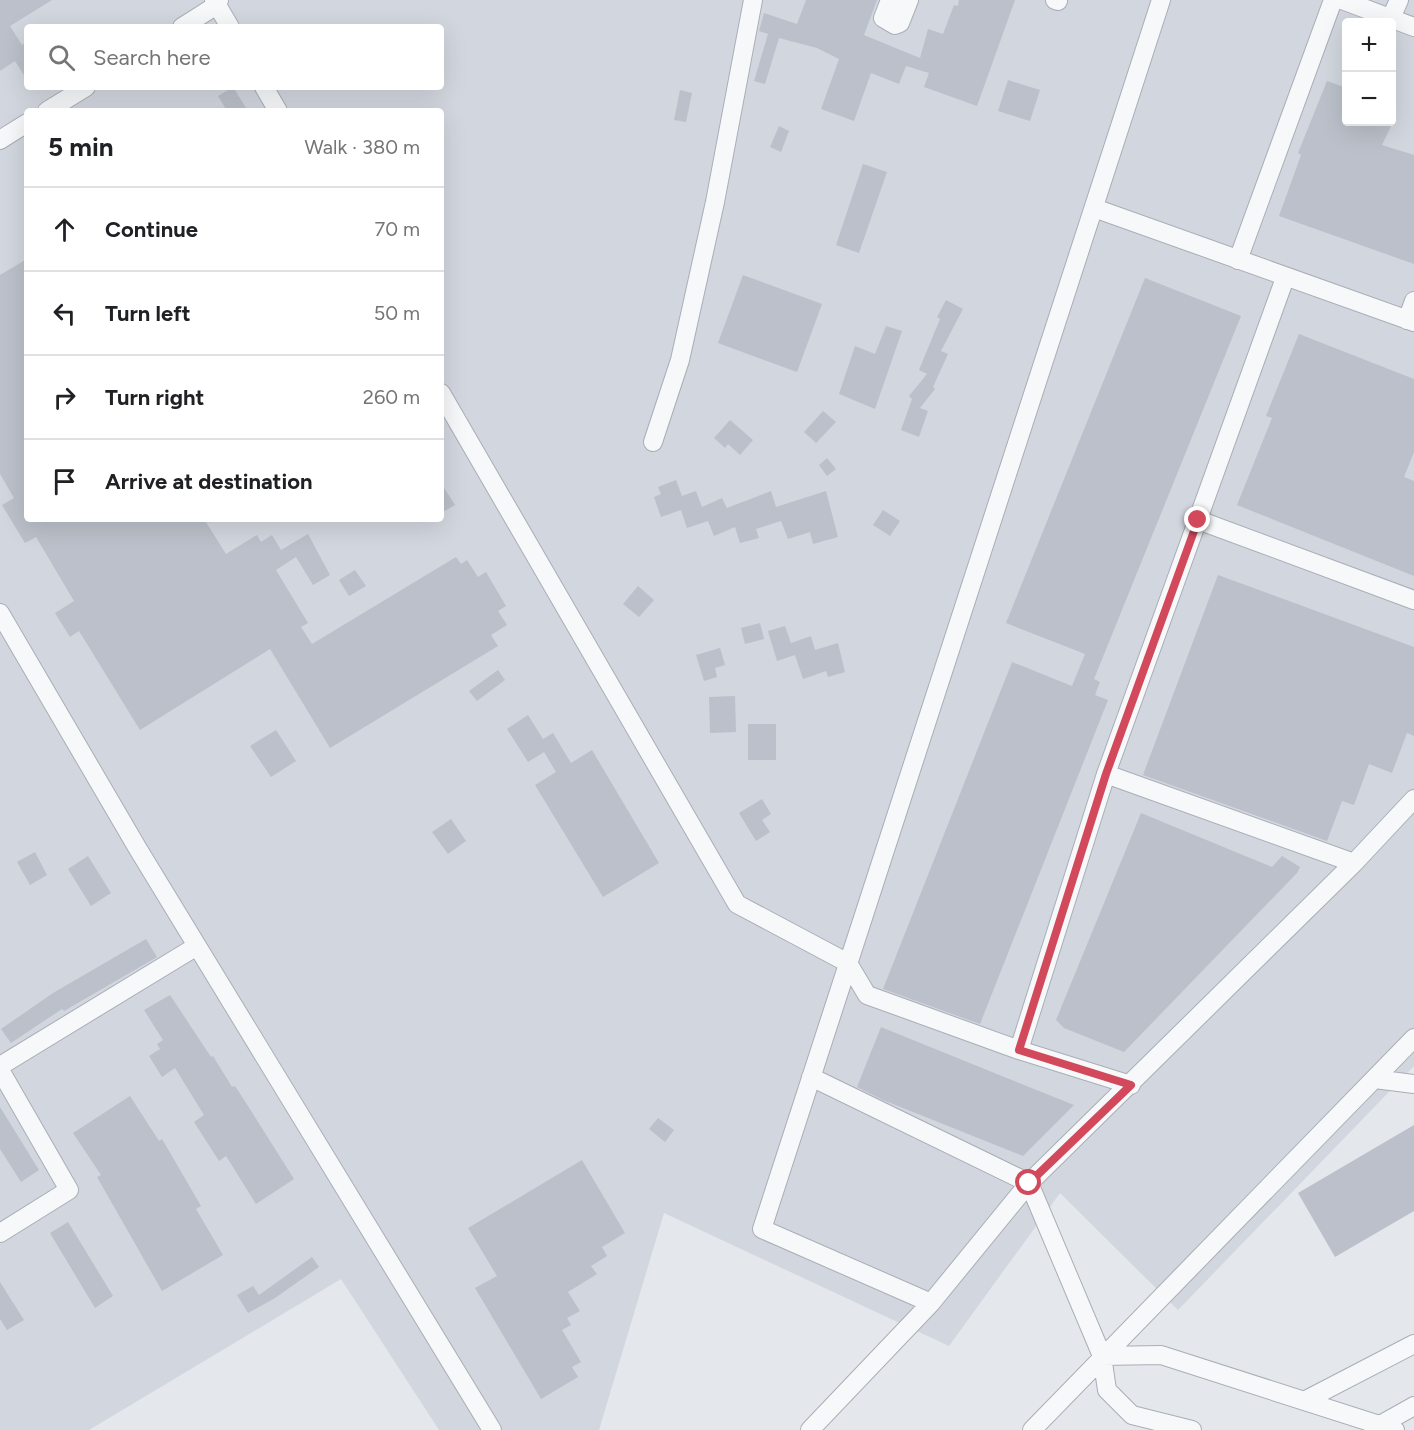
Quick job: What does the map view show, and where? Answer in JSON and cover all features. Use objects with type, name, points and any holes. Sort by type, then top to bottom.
[{"type":"street","points":[[653,442],[683,349],[715,202],[753,0]]},
{"type":"street","points":[[890,0],[883,18],[896,25],[900,23],[909,0]]},
{"type":"street","points":[[931,1303],[762,1229],[1161,0]]},
{"type":"street","points":[[1238,260],[1333,0]]},
{"type":"street","points":[[1342,0],[1391,18],[1400,0]]},
{"type":"street","points":[[186,24],[216,2],[228,24]]},
{"type":"street","points":[[1396,20],[1414,27]]},
{"type":"street","points":[[52,108],[81,90]]},
{"type":"street","points":[[266,90],[276,108]]},
{"type":"street","points":[[0,140],[24,125]]},
{"type":"street","points":[[1094,208],[1285,278],[1411,321],[1414,301]]},
{"type":"street","points":[[1019,1050],[1106,774],[1285,278]]},
{"type":"street","points":[[444,398],[737,904],[848,963],[867,995],[1019,1050],[1131,1085]]},
{"type":"street","points":[[1198,520],[1414,600]]},
{"type":"street","points":[[0,612],[198,946],[492,1430]]},
{"type":"street","points":[[1106,774],[1354,863]]},
{"type":"street","points":[[810,1430],[931,1303],[1029,1183],[1354,863],[1414,799]]},
{"type":"street","points":[[0,1233],[69,1190],[0,1068],[198,946]]},
{"type":"street","points":[[1032,1430],[1414,1038]]},
{"type":"street","points":[[811,1077],[1029,1183],[1102,1356],[1107,1390],[1132,1414],[1192,1430]]},
{"type":"street","points":[[1375,1079],[1414,1084]]},
{"type":"street","points":[[1306,1400],[1414,1344]]},
{"type":"street","points":[[1102,1356],[1161,1354],[1387,1427],[1414,1406]]},
{"type":"shaded area","points":[[0,0],[1414,0],[1414,1066],[1178,1310],[1060,1193],[949,1346],[664,1213],[599,1430],[439,1430],[341,1279],[89,1430],[0,1430]]},
{"type":"building","points":[[0,0],[52,0],[10,26],[22,45],[24,43],[24,75],[15,61],[0,71]]},
{"type":"building","points":[[806,0],[877,0],[864,35],[920,58],[928,29],[943,34],[954,5],[958,6],[959,0],[1015,0],[977,106],[924,87],[929,73],[906,66],[899,84],[871,73],[854,121],[821,109],[839,59],[817,48],[779,38],[765,84],[754,81],[768,34],[759,31],[764,13],[797,24]]},
{"type":"building","points":[[1008,80],[1040,90],[1030,121],[998,111]]},
{"type":"building","points":[[1327,81],[1342,86],[1342,126],[1391,126],[1382,145],[1414,155],[1414,264],[1279,216],[1301,155],[1298,153]]},
{"type":"building","points":[[228,90],[235,90],[246,108],[225,108],[218,96]]},
{"type":"building","points":[[680,90],[692,93],[686,122],[674,120]]},
{"type":"building","points":[[779,126],[789,131],[781,152],[770,147]]},
{"type":"building","points":[[863,164],[887,172],[859,253],[836,245]]},
{"type":"building","points":[[24,261],[24,522],[206,522],[226,554],[257,535],[261,542],[272,535],[281,550],[308,534],[330,575],[313,585],[296,557],[276,570],[308,623],[301,627],[312,644],[456,557],[461,564],[467,560],[478,577],[486,572],[506,606],[498,611],[507,625],[491,635],[498,646],[330,748],[270,649],[140,730],[79,631],[70,637],[55,613],[74,601],[36,537],[25,543],[2,505],[14,498],[0,474],[0,275]]},
{"type":"building","points":[[743,275],[822,304],[797,372],[718,343]]},
{"type":"building","points":[[1145,278],[1241,316],[1094,679],[1100,682],[1095,695],[1108,700],[980,1024],[883,989],[1012,662],[1072,686],[1085,654],[1006,623]]},
{"type":"building","points":[[946,300],[963,309],[941,351],[948,354],[933,387],[935,389],[920,408],[928,411],[919,437],[901,430],[912,399],[909,396],[927,374],[919,370],[940,319],[937,317]]},
{"type":"building","points":[[886,326],[902,331],[875,409],[839,394],[855,346],[875,354]]},
{"type":"building","points":[[1299,334],[1414,379],[1414,452],[1404,477],[1414,481],[1414,576],[1237,505],[1272,418],[1266,416]]},
{"type":"building","points":[[823,411],[836,422],[816,443],[804,432]]},
{"type":"building","points":[[730,420],[753,440],[740,455],[728,444],[725,448],[714,438]]},
{"type":"building","points":[[827,458],[836,469],[827,476],[819,465]]},
{"type":"building","points":[[676,480],[682,496],[696,491],[702,507],[722,498],[727,508],[771,491],[776,507],[826,491],[838,537],[813,544],[810,532],[788,539],[781,521],[756,529],[759,538],[740,543],[735,527],[714,536],[708,521],[687,528],[681,510],[661,517],[654,497],[661,494],[658,487]]},
{"type":"building","points":[[444,488],[455,505],[444,511]]},
{"type":"building","points":[[883,510],[900,521],[890,536],[873,525]]},
{"type":"building","points":[[355,570],[366,586],[349,596],[339,580]]},
{"type":"building","points":[[1218,575],[1414,647],[1414,736],[1407,733],[1392,773],[1369,764],[1354,805],[1342,801],[1327,841],[1143,775]]},
{"type":"building","points":[[638,586],[654,600],[639,617],[623,604]]},
{"type":"building","points":[[760,623],[764,639],[745,644],[741,628]]},
{"type":"building","points":[[785,626],[791,643],[811,636],[815,650],[838,643],[845,672],[828,677],[826,671],[803,679],[795,655],[777,661],[768,631]]},
{"type":"building","points":[[720,648],[725,665],[715,668],[717,677],[704,681],[696,655]]},
{"type":"building","points":[[498,670],[505,680],[477,701],[469,691]]},
{"type":"building","points":[[735,696],[736,732],[710,733],[709,697]]},
{"type":"building","points":[[528,715],[543,739],[553,733],[571,763],[592,750],[659,863],[603,897],[535,785],[556,772],[544,752],[528,762],[507,729]]},
{"type":"building","points":[[748,724],[776,724],[776,760],[748,760]]},
{"type":"building","points":[[276,730],[296,761],[271,777],[250,746]]},
{"type":"building","points":[[762,799],[771,814],[762,820],[770,832],[756,841],[739,813]]},
{"type":"building","points":[[1141,813],[1272,867],[1282,856],[1300,867],[1297,873],[1124,1052],[1064,1028],[1056,1020]]},
{"type":"building","points":[[451,819],[466,841],[448,854],[432,832]]},
{"type":"building","points":[[35,852],[47,875],[30,885],[17,862]]},
{"type":"building","points":[[88,856],[111,893],[91,906],[68,869]]},
{"type":"building","points":[[146,939],[157,957],[64,1011],[62,1009],[11,1043],[1,1029],[53,993]]},
{"type":"building","points":[[170,995],[232,1087],[235,1086],[294,1179],[256,1204],[226,1156],[219,1161],[194,1122],[204,1115],[175,1068],[162,1077],[149,1056],[160,1049],[157,1044],[163,1040],[144,1010]]},
{"type":"building","points":[[881,1027],[1074,1105],[1023,1156],[883,1100],[857,1087]]},
{"type":"building","points":[[130,1096],[159,1141],[162,1139],[201,1206],[196,1209],[223,1255],[162,1291],[97,1177],[101,1175],[73,1133]]},
{"type":"building","points":[[0,1107],[39,1170],[21,1182],[0,1149]]},
{"type":"building","points":[[658,1118],[674,1130],[665,1142],[649,1129]]},
{"type":"building","points":[[1414,1125],[1414,1211],[1335,1257],[1298,1193]]},
{"type":"building","points":[[582,1160],[625,1233],[602,1247],[607,1256],[591,1266],[597,1274],[568,1292],[580,1311],[567,1318],[571,1325],[562,1330],[581,1362],[572,1367],[578,1377],[541,1399],[475,1288],[497,1276],[468,1228]]},
{"type":"building","points":[[68,1222],[113,1296],[95,1308],[50,1233]]},
{"type":"building","points":[[312,1257],[319,1267],[275,1298],[248,1313],[237,1295],[253,1286],[259,1295]]},
{"type":"building","points":[[0,1282],[24,1320],[7,1330],[0,1319]]},
{"type":"route","points":[[1029,1183],[1131,1085],[1019,1050],[1106,774],[1198,520]]}]
